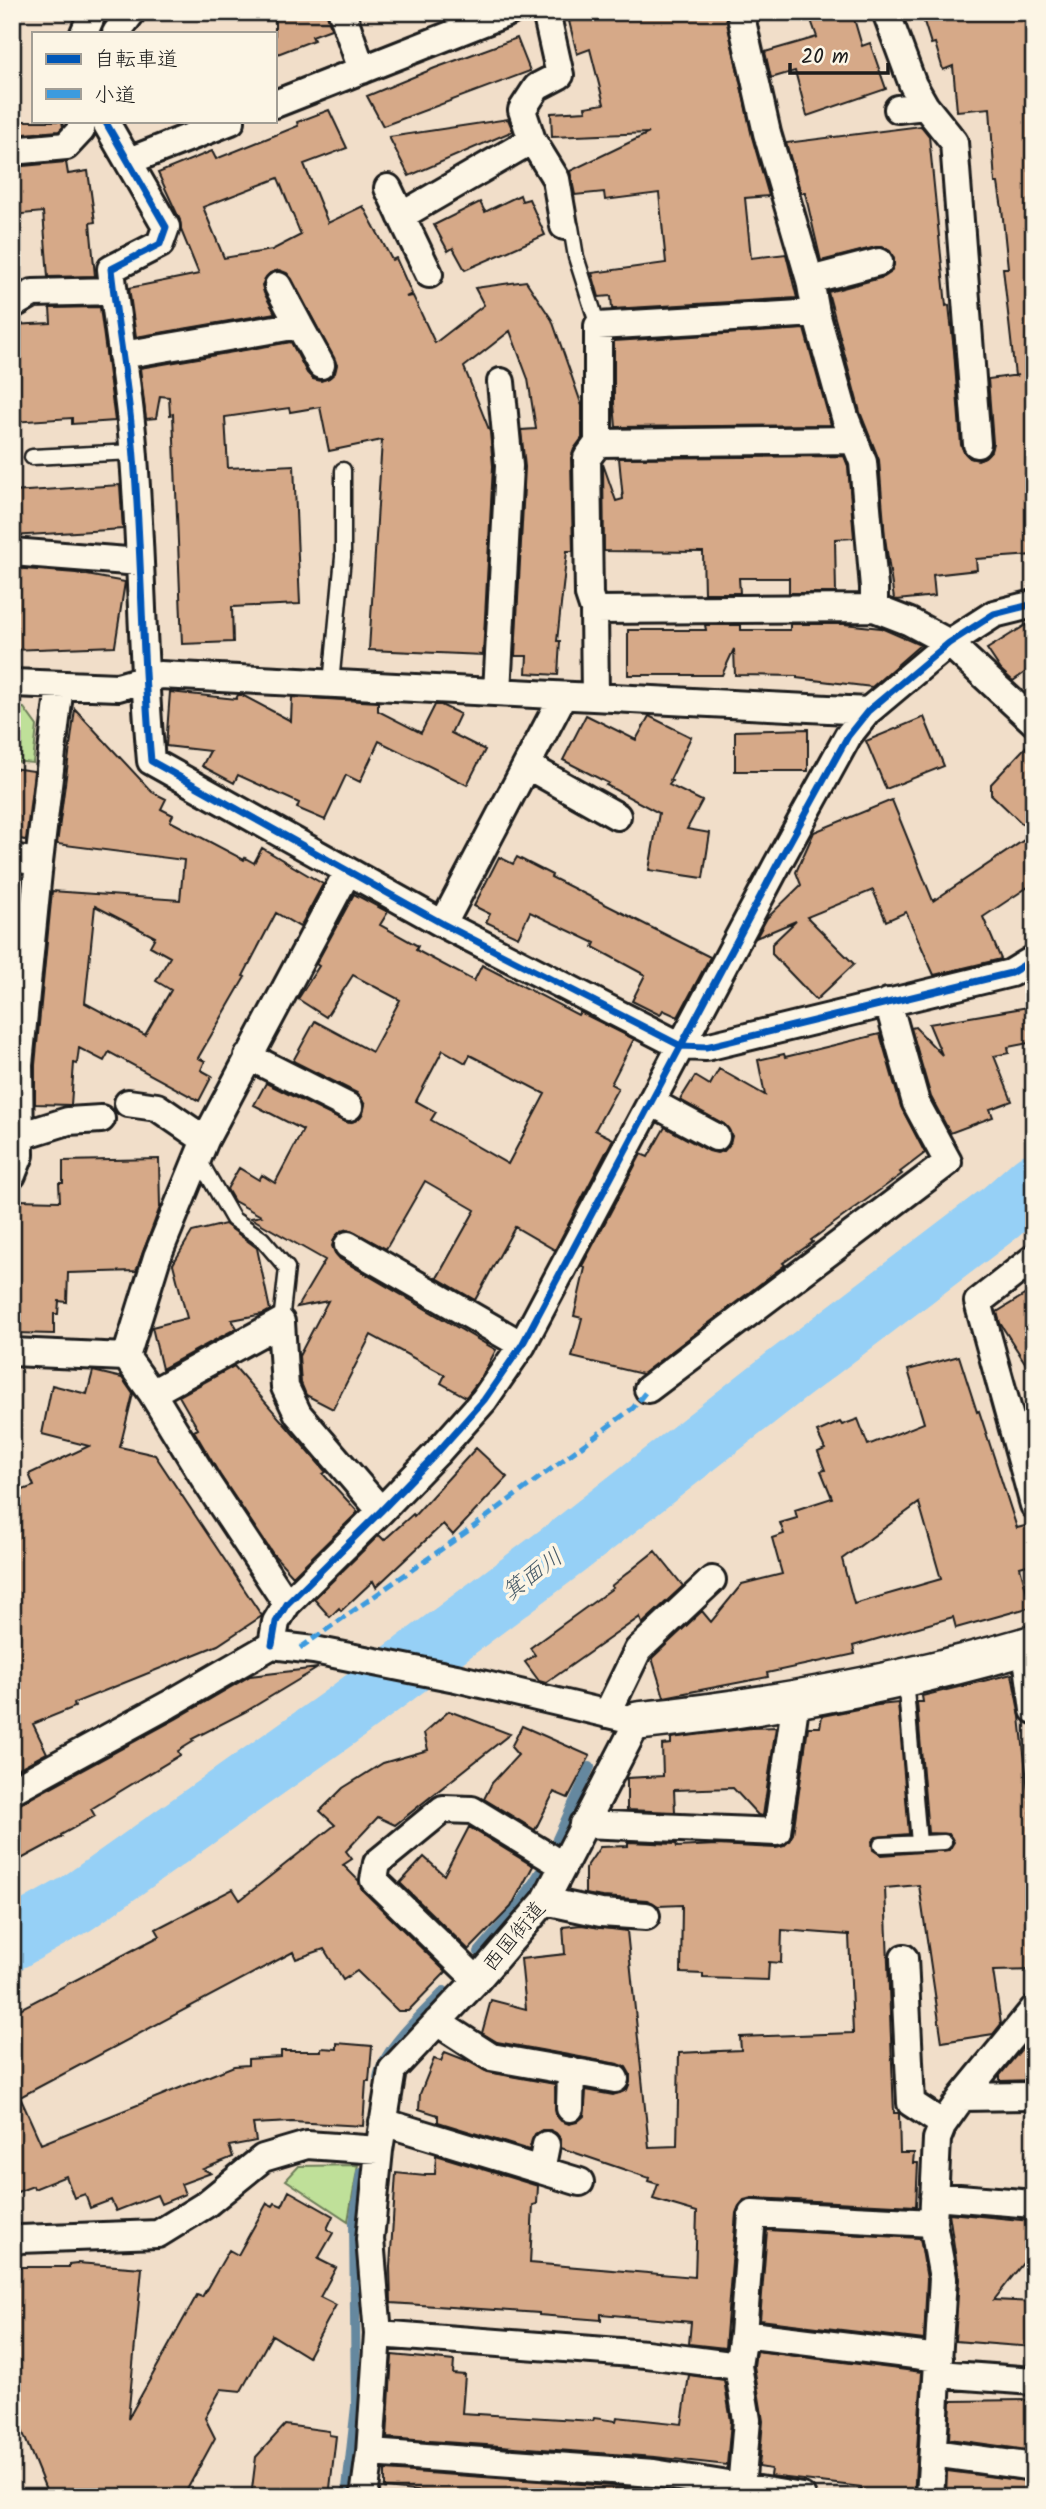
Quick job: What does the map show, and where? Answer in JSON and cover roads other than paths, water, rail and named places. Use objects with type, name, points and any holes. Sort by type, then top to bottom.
[{"type":"street","points":[[84,32],[93,12]]},
{"type":"street","points":[[117,32],[132,12]]},
{"type":"street","points":[[342,12],[362,70]]},
{"type":"street","points":[[276,104],[509,12]]},
{"type":"street","points":[[546,12],[560,75],[537,87],[522,110],[532,140],[556,178],[564,226]]},
{"type":"street","points":[[740,12],[767,133],[810,280],[816,313],[845,417],[863,462],[874,608]]},
{"type":"street","points":[[886,12],[913,85],[925,106],[954,142],[954,291],[977,444]]},
{"type":"street","points":[[898,109],[925,106]]},
{"type":"street","points":[[12,151],[66,146],[81,130],[81,122]]},
{"type":"street","points":[[106,122],[166,227],[160,244],[111,269],[133,452],[144,680],[151,761],[443,923],[681,1046],[706,1047],[1011,973],[1034,959]]},
{"type":"street","points":[[129,160],[228,122]]},
{"type":"street","points":[[401,216],[532,140]]},
{"type":"street","points":[[388,188],[429,274]]},
{"type":"street","points":[[810,280],[879,262]]},
{"type":"street","points":[[278,286],[321,365]]},
{"type":"street","points":[[12,305],[33,293],[113,291]]},
{"type":"street","points":[[595,697],[594,610],[589,595],[587,458],[597,443],[598,326],[816,313]]},
{"type":"street","points":[[122,355],[299,325]]},
{"type":"street","points":[[497,692],[509,466],[501,382]]},
{"type":"street","points":[[597,443],[854,440]]},
{"type":"street","points":[[12,552],[140,562]]},
{"type":"street","points":[[272,1645],[276,1622],[287,1604],[382,1511],[484,1400],[522,1345],[842,748],[868,711],[949,643],[993,614],[1034,604]]},
{"type":"street","points":[[594,610],[874,608],[910,622],[949,643],[1034,722]]},
{"type":"street","points":[[12,682],[118,687],[160,675],[868,711]]},
{"type":"street","points":[[12,1175],[20,1155],[19,1063],[60,685]]},
{"type":"street","points":[[443,923],[564,696]]},
{"type":"street","points":[[528,766],[617,816]]},
{"type":"street","points":[[12,858],[39,862]]},
{"type":"street","points":[[126,1357],[157,1256],[201,1148],[348,871]]},
{"type":"street","points":[[648,1389],[948,1161],[916,1103],[888,1002]]},
{"type":"street","points":[[248,1056],[349,1107]]},
{"type":"street","points":[[651,1102],[716,1137]]},
{"type":"street","points":[[20,1136],[68,1121],[114,1111],[157,1107],[201,1148]]},
{"type":"street","points":[[348,1245],[522,1345]]},
{"type":"street","points":[[1034,1258],[978,1302],[1034,1505]]},
{"type":"street","points":[[152,1393],[281,1322],[285,1387],[298,1414],[382,1511]]},
{"type":"street","points":[[12,1352],[126,1357]]},
{"type":"street","points":[[126,1357],[152,1393],[207,1483],[287,1604]]},
{"type":"street","name":"西国街道","points":[[364,2497],[370,2453],[378,2334],[370,2239],[379,2150],[392,2070],[477,1980],[545,1901],[583,1824],[622,1718],[638,1650],[712,1580]]},
{"type":"street","points":[[12,1790],[146,1718],[272,1645],[314,1650],[456,1678],[622,1718],[796,1699],[905,1677],[1028,1646],[1034,1710]]},
{"type":"street","points":[[583,1824],[777,1832],[796,1699]]},
{"type":"street","points":[[477,1980],[374,1880],[377,1863],[443,1809],[472,1810],[562,1865]]},
{"type":"street","points":[[545,1901],[601,1913],[646,1916]]},
{"type":"street","points":[[897,1975],[911,2103],[943,2124]]},
{"type":"street","points":[[930,2497],[943,2278],[933,2223],[937,2139],[943,2124],[962,2097],[1034,2009]]},
{"type":"street","points":[[437,2022],[491,2057],[615,2079]]},
{"type":"street","points":[[570,2108],[571,2071]]},
{"type":"street","points":[[962,2097],[1034,2096]]},
{"type":"street","points":[[383,2122],[543,2157],[580,2182]]},
{"type":"street","points":[[12,2242],[20,2239],[158,2234],[205,2204],[263,2158],[307,2145],[379,2150]]},
{"type":"street","points":[[934,2196],[1034,2204]]},
{"type":"street","points":[[741,2488],[747,2420],[738,2366],[753,2202],[933,2223]]},
{"type":"street","points":[[378,2334],[646,2354],[738,2366]]},
{"type":"street","points":[[743,2334],[1034,2381]]},
{"type":"street","points":[[370,2453],[654,2473],[802,2497]]},
{"type":"street","points":[[933,2453],[1034,2467]]},
{"type":"lane","points":[[564,226],[571,227],[576,257],[598,326]]},
{"type":"lane","points":[[32,457],[133,452]]},
{"type":"lane","points":[[331,684],[343,556],[343,471]]},
{"type":"lane","points":[[201,1148],[233,1219],[262,1239],[287,1268],[281,1322]]},
{"type":"lane","points":[[905,1677],[919,1843]]},
{"type":"lane","points":[[881,1845],[944,1842]]},
{"type":"waterway","name":"箕面川","points":[[12,1940],[76,1904],[340,1717],[566,1548],[1000,1213],[1034,1183]]},
{"type":"waterway","points":[[557,1839],[590,1767]]},
{"type":"waterway","points":[[479,1952],[522,1901],[540,1872]]},
{"type":"waterway","points":[[378,2078],[387,2055],[396,2043],[444,1991]]},
{"type":"waterway","points":[[346,2497],[356,2406],[354,2222],[361,2172]]}]
